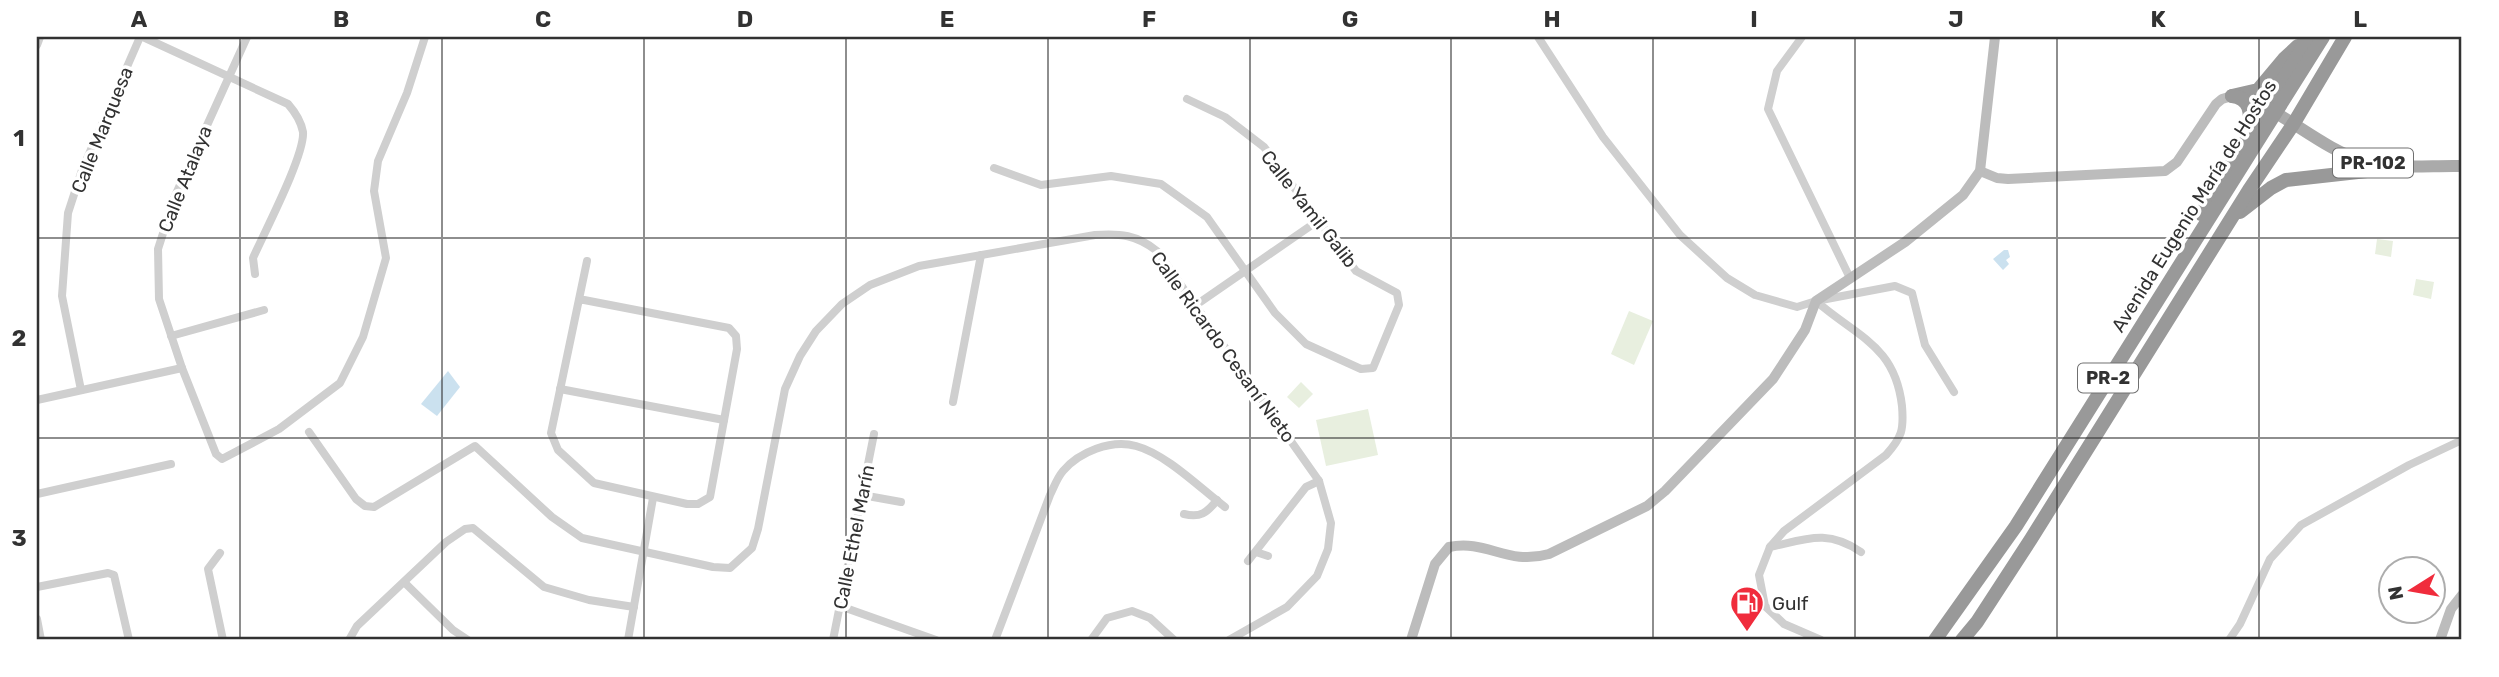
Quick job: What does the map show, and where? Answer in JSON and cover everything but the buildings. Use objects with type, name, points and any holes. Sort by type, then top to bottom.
[{"type":"highway","name":"Avenida Eugenio María de Hostos","points":[[1936,640],[2017,526],[2323,37]]},
{"type":"highway","name":"Avenida Eugenio María de Hostos","points":[[1962,640],[2032,539],[2294,123],[2345,37]]},
{"type":"highway","points":[[2232,96],[2258,90],[2289,53],[2308,38]]},
{"type":"highway","points":[[2172,275],[2175,259],[2308,38]]},
{"type":"highway","points":[[2232,96],[2244,100],[2250,110],[2246,138]]},
{"type":"highway","points":[[2233,217],[2286,180],[2367,172],[2381,165]]},
{"type":"main road","name":"PR-102","points":[[2276,113],[2362,161],[2381,165],[2462,166]]},
{"type":"street","points":[[37,45],[40,37]]},
{"type":"street","points":[[141,37],[288,104],[297,115],[303,133],[299,156],[253,258],[255,274]]},
{"type":"street","name":"Calle Marquesa","points":[[81,390],[62,296],[68,214],[82,170],[141,37]]},
{"type":"street","name":"Calle Atalaya","points":[[247,37],[175,196],[158,249],[159,299],[182,368],[216,454],[222,459],[279,429],[340,383],[363,337],[386,258],[374,191],[378,161],[407,93],[425,37]]},
{"type":"street","points":[[1538,37],[1603,137],[1680,235],[1727,278],[1755,295],[1797,307],[1895,286],[1912,293],[1925,345],[1954,392]]},
{"type":"street","points":[[1802,37],[1777,71],[1768,109],[1850,278]]},
{"type":"street","points":[[1411,640],[1435,564],[1449,547],[1469,544],[1514,557],[1533,558],[1549,554],[1647,506],[1665,491],[1773,379],[1799,341],[1816,301],[1905,242],[1964,195],[1980,171],[1995,37]]},
{"type":"street","points":[[1980,171],[2008,179],[2165,172],[2177,162],[2216,104],[2232,96]]},
{"type":"street","name":"Calle Yamil Galib","points":[[1187,99],[1225,117],[1264,148],[1356,271],[1397,293],[1398,305],[1373,368],[1361,369],[1306,344],[1275,313],[1247,270]]},
{"type":"street","points":[[997,170],[1041,186],[1111,176],[1161,184],[1207,216],[1247,270]]},
{"type":"street","points":[[1196,305],[1319,220]]},
{"type":"street","name":"Calle Ricardo Cesaní Nieto","points":[[309,432],[356,499],[365,506],[374,507],[475,446],[568,530],[582,538],[713,567],[730,568],[752,548],[758,529],[785,389],[800,356],[816,331],[842,304],[870,285],[919,266],[1095,235],[1132,235],[1157,251],[1319,481],[1331,523],[1328,549],[1317,576],[1287,607],[1229,640]]},
{"type":"street","points":[[953,402],[981,255]]},
{"type":"street","points":[[579,299],[729,328],[736,336],[737,349],[710,497],[698,504],[653,498],[594,483],[558,450],[551,433],[560,389],[587,261]]},
{"type":"street","points":[[1816,301],[1870,341],[1892,366],[1900,392],[1904,426],[1897,442],[1886,455],[1784,531],[1770,547],[1759,575],[1765,606],[1784,624],[1821,640]]},
{"type":"street","points":[[171,336],[264,310]]},
{"type":"street","points":[[37,400],[182,368]]},
{"type":"street","points":[[560,389],[724,420]]},
{"type":"street","name":"Calle Ethel Marín","points":[[833,640],[874,434]]},
{"type":"street","points":[[2230,640],[2270,559],[2301,525],[2409,465],[2462,440]]},
{"type":"street","points":[[995,640],[1050,495],[1062,472],[1079,456],[1106,446],[1135,446],[1164,460],[1225,507]]},
{"type":"street","points":[[37,494],[171,464]]},
{"type":"street","points":[[1248,561],[1306,487],[1319,481]]},
{"type":"street","points":[[862,495],[901,502]]},
{"type":"street","points":[[628,640],[653,498]]},
{"type":"street","points":[[1184,514],[1203,514],[1217,500]]},
{"type":"street","points":[[349,640],[357,626],[446,542],[465,529],[473,528],[544,587],[589,600],[634,607]]},
{"type":"street","points":[[1770,547],[1821,537],[1846,542],[1861,552]]},
{"type":"street","points":[[1256,552],[1268,556]]},
{"type":"street","points":[[220,553],[208,569],[223,640]]},
{"type":"street","points":[[37,587],[108,573],[114,575],[129,640]]},
{"type":"street","points":[[405,583],[453,630],[468,640]]},
{"type":"street","points":[[2440,640],[2451,609],[2462,595]]},
{"type":"street","points":[[840,606],[936,640]]},
{"type":"street","points":[[1091,640],[1107,618],[1132,611],[1150,618],[1174,640]]},
{"type":"street","points":[[37,619],[41,640]]},
{"type":"green space","points":[[2377,239],[2393,241],[2391,257],[2375,254]]},
{"type":"green space","points":[[2416,279],[2434,282],[2431,299],[2413,295]]},
{"type":"green space","points":[[1629,311],[1653,321],[1634,365],[1611,354]]},
{"type":"green space","points":[[1301,382],[1313,394],[1299,408],[1287,397]]},
{"type":"green space","points":[[1368,409],[1378,455],[1326,466],[1316,420]]},
{"type":"water","points":[[2008,250],[2010,257],[2006,260],[2009,264],[2003,270],[1993,259]]},
{"type":"water","points":[[448,371],[460,387],[437,416],[421,404]]},
{"type":"place","name":"Gulf","points":[[1747,633]]}]
